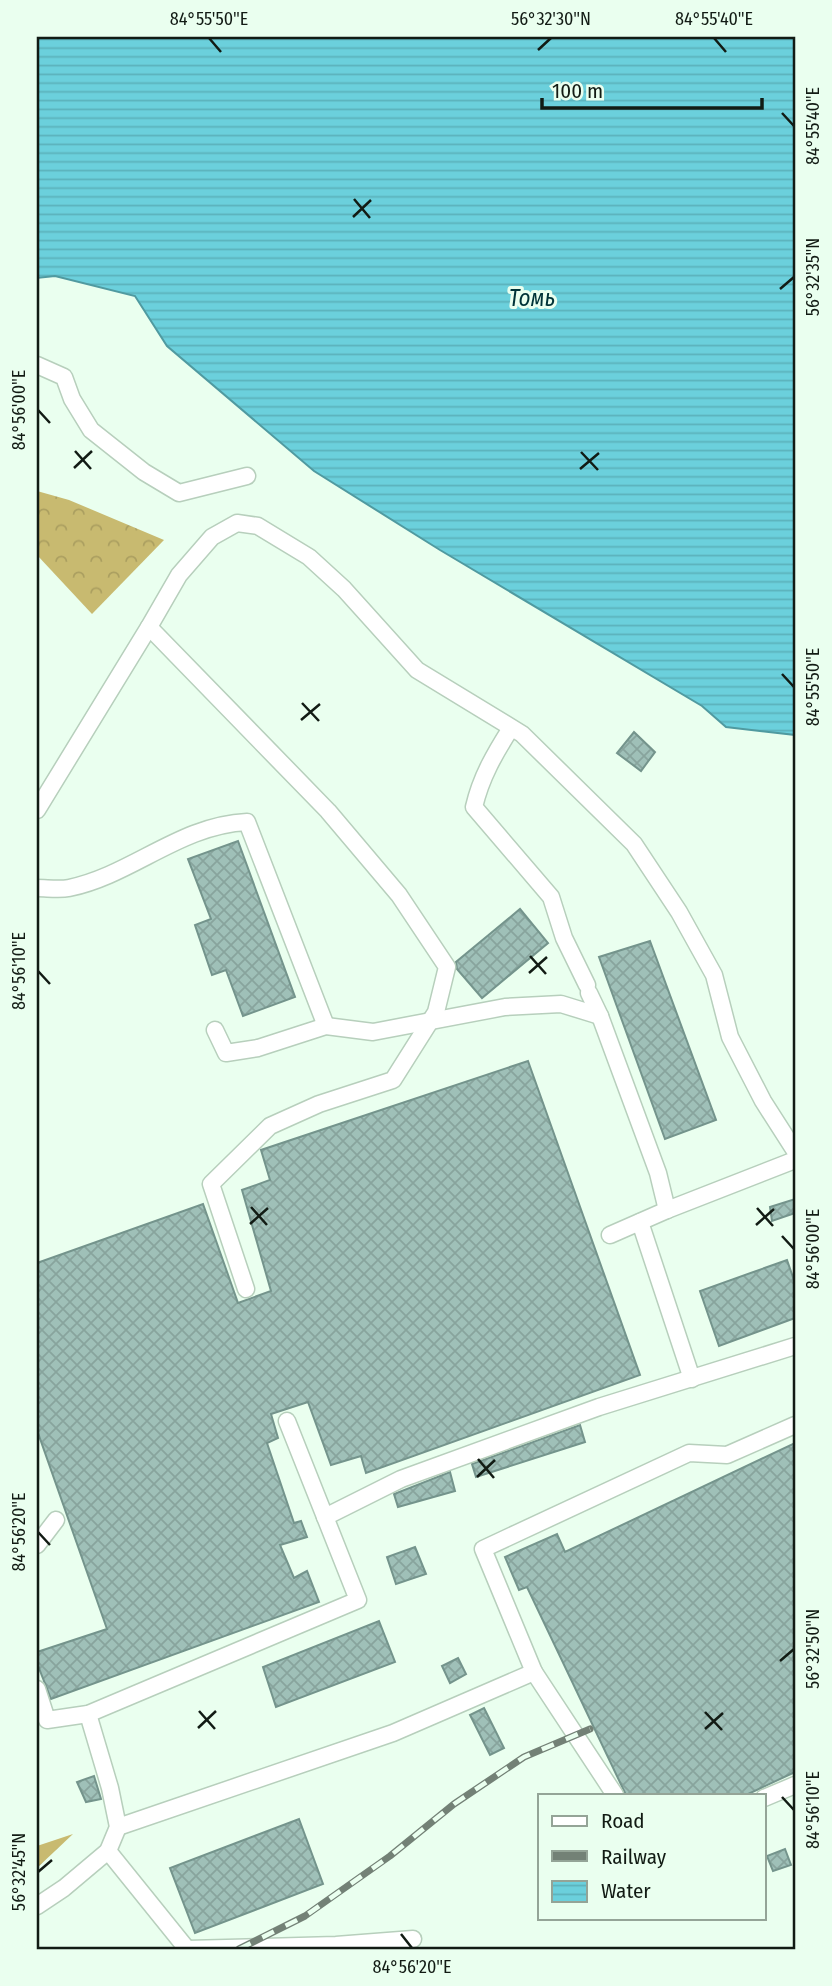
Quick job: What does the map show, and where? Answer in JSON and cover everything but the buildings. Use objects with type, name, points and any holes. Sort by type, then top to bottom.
[{"type":"lane","points":[[37,365],[64,377],[72,399],[91,430],[144,472],[179,493],[247,476]]},
{"type":"lane","points":[[37,810],[179,575],[212,537],[237,523],[258,526],[309,557],[344,589],[417,670],[522,734],[634,844],[679,912],[714,975],[730,1037],[763,1101],[795,1151]]},
{"type":"lane","points":[[149,628],[328,811],[399,895],[447,967],[436,1012],[393,1080],[319,1104],[270,1126],[211,1184],[246,1289]]},
{"type":"lane","points":[[511,727],[491,760],[474,807],[551,897],[564,938],[600,1016],[658,1172],[667,1210]]},
{"type":"lane","points":[[37,888],[68,889],[117,872],[164,846],[222,823],[247,822],[326,1026]]},
{"type":"lane","points":[[215,1030],[226,1053],[258,1048],[326,1026],[373,1032],[505,1007],[561,1004],[600,1016]]},
{"type":"lane","points":[[610,1235],[795,1160]]},
{"type":"lane","points":[[640,1222],[692,1379]]},
{"type":"lane","points":[[325,1517],[401,1479],[599,1407],[795,1346]]},
{"type":"lane","points":[[37,1689],[47,1720],[88,1714],[358,1600],[287,1421]]},
{"type":"lane","points":[[614,1794],[534,1672],[482,1549],[689,1452],[727,1455],[795,1425]]},
{"type":"lane","points":[[37,1545],[56,1520]]},
{"type":"lane","points":[[118,1827],[393,1733],[534,1672]]},
{"type":"lane","points":[[37,1906],[64,1888],[108,1851],[118,1827],[110,1788],[88,1714]]},
{"type":"lane","points":[[766,1797],[795,1785]]},
{"type":"lane","points":[[108,1851],[187,1949],[336,1945],[413,1939]]},
{"type":"green space","points":[[37,491],[69,500],[164,540],[92,614],[37,555]]},
{"type":"green space","points":[[73,1834],[37,1868],[37,1846]]},
{"type":"water","name":"Томь","points":[[37,37],[795,37],[795,735],[726,727],[702,706],[440,550],[314,471],[167,346],[135,296],[55,276],[37,278]]},
{"type":"railway","points":[[239,1949],[305,1916],[390,1856],[454,1804],[524,1757],[590,1729]]}]
